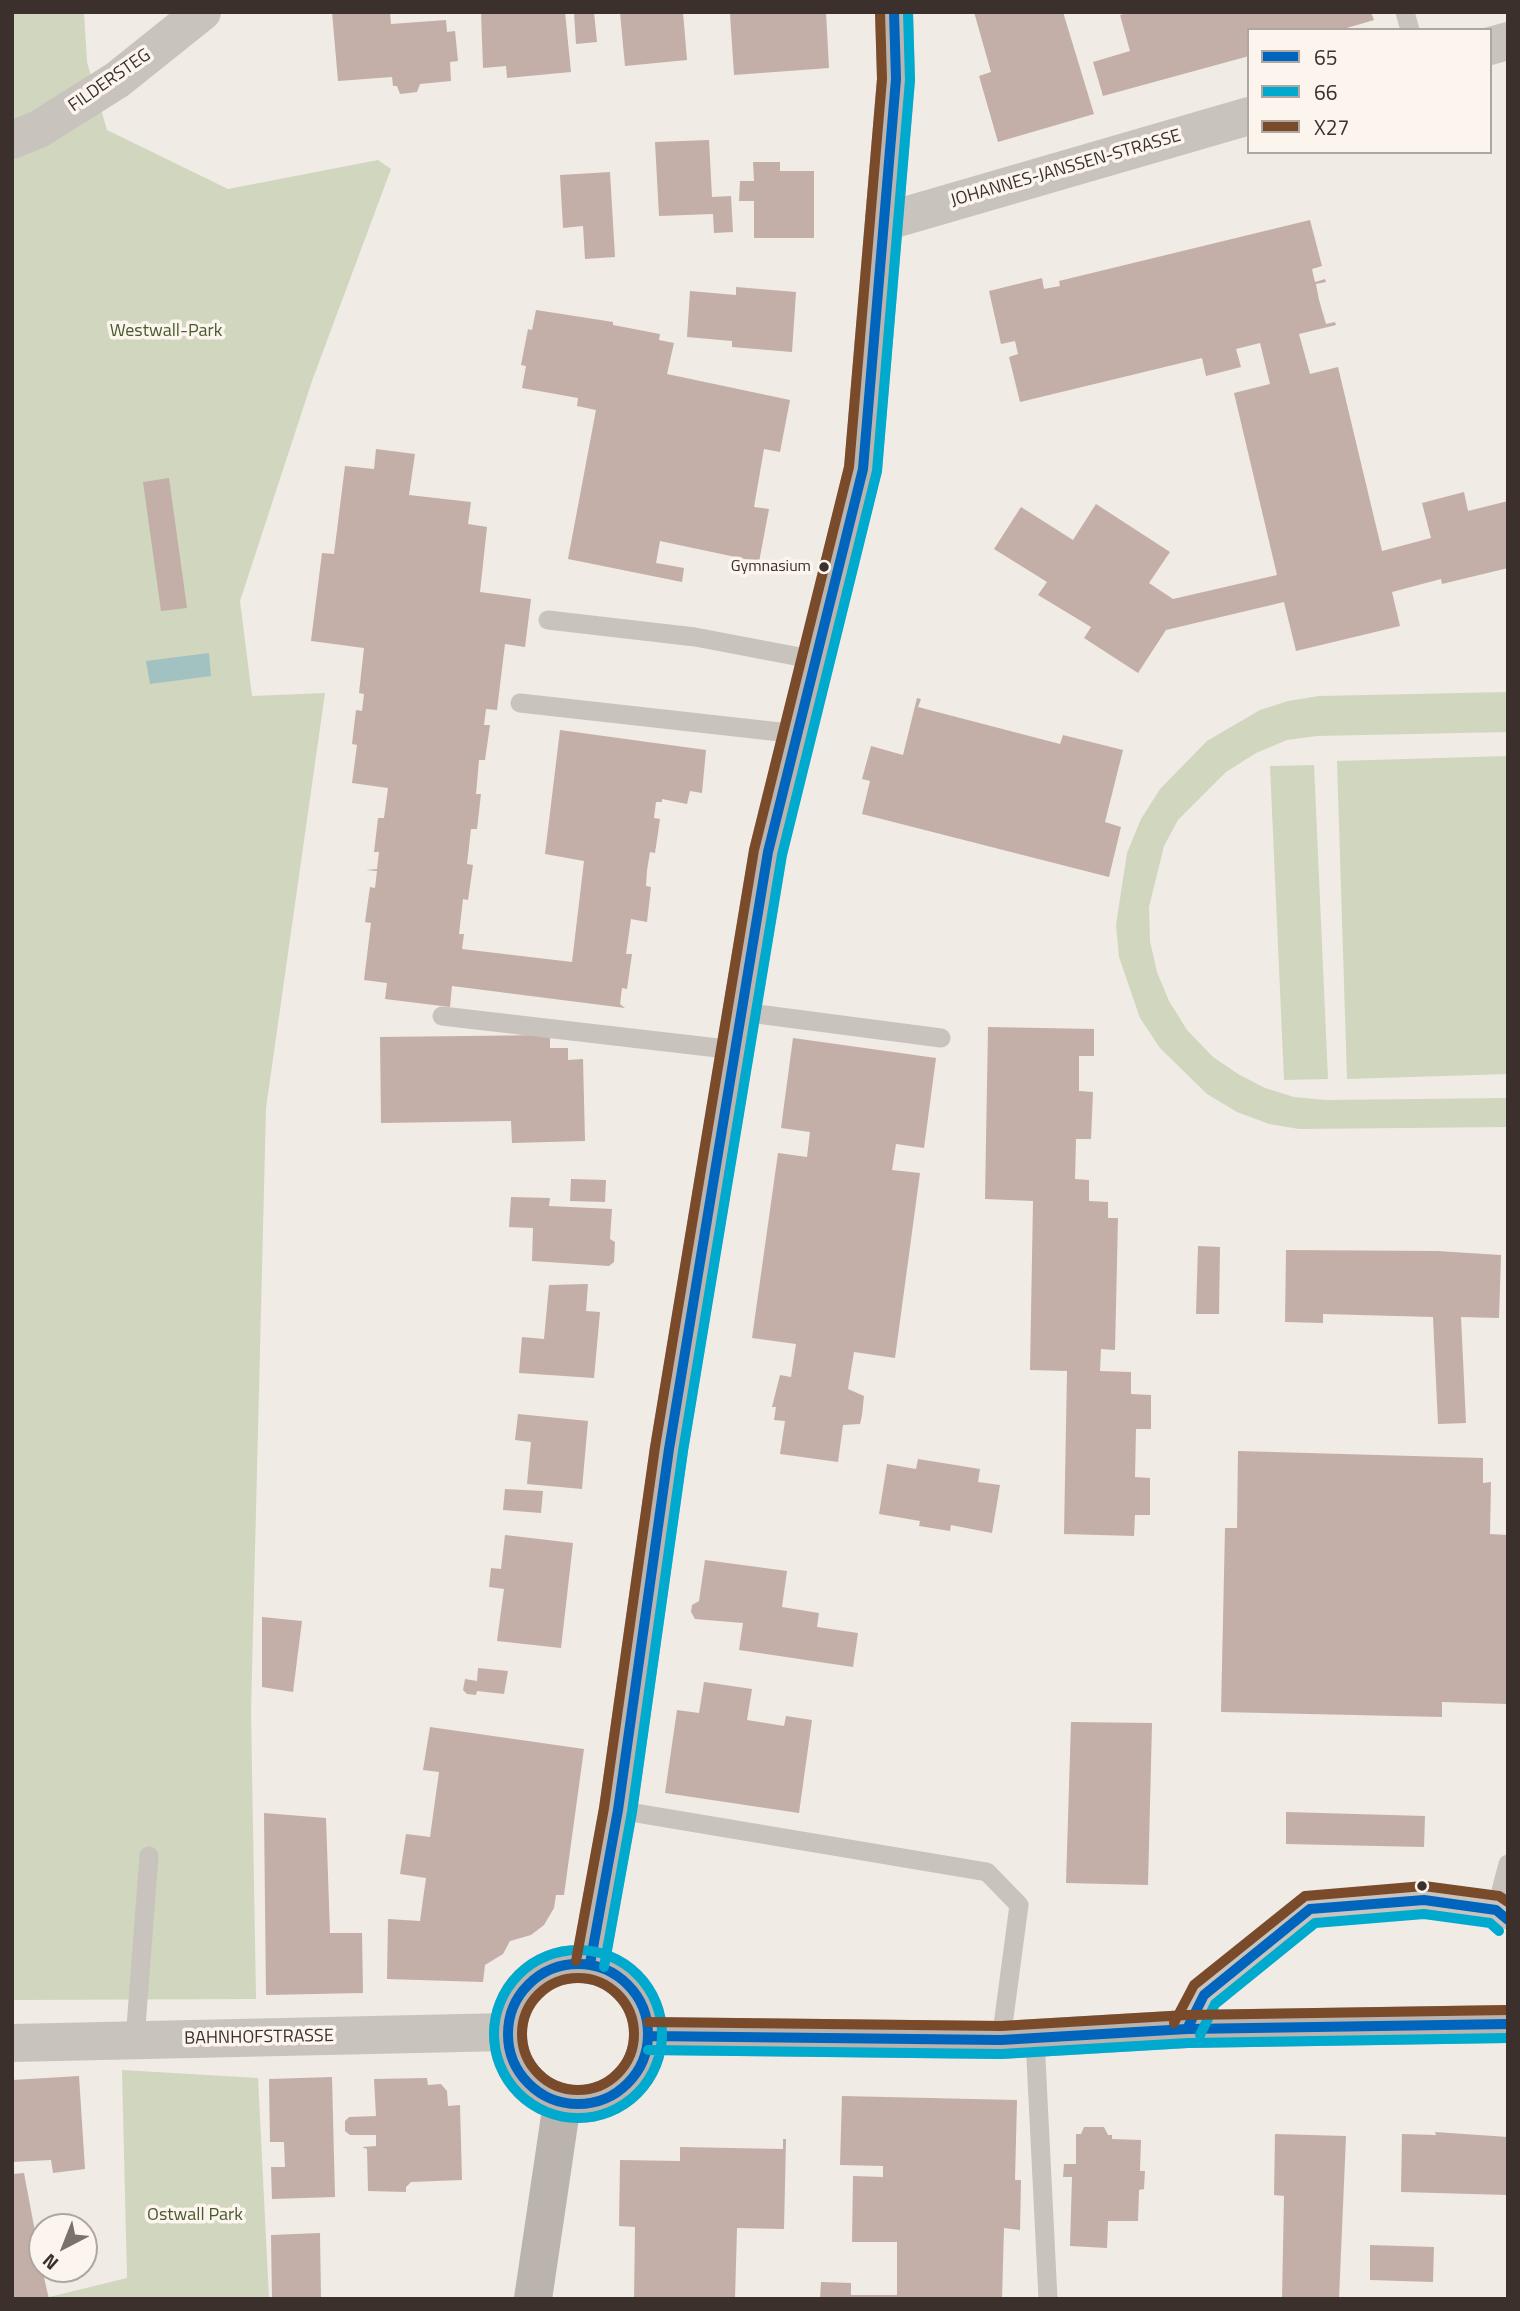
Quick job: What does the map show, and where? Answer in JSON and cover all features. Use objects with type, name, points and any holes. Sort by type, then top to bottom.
[{"type":"street","name":"FILDERSTEG","points":[[12,139],[39,129],[117,80],[202,12]]},
{"type":"street","points":[[590,1964],[618,1810],[669,1449],[768,852],[863,469],[896,79],[894,12]]},
{"type":"street","name":"JOHANNES-JANSSEN-STRASSE","points":[[884,222],[1247,117]]},
{"type":"street","points":[[590,1964],[613,1973],[632,1989],[645,2011],[648,2036],[644,2056],[635,2074],[621,2090],[603,2100],[583,2104],[562,2103],[533,2088],[513,2063],[507,2032],[514,2003],[533,1979],[559,1965],[590,1964]]},
{"type":"street","points":[[648,2036],[1018,2040],[1187,2029],[1508,2024]]},
{"type":"street","name":"BAHNHOFSTRASSE","points":[[12,2043],[507,2032]]},
{"type":"street","points":[[533,2299],[562,2103]]},
{"type":"lane","points":[[548,620],[695,637],[816,660]]},
{"type":"lane","points":[[520,703],[798,734]]},
{"type":"lane","points":[[742,1012],[941,1038]]},
{"type":"lane","points":[[442,1016],[736,1050]]},
{"type":"lane","points":[[618,1810],[987,1872],[1019,1905],[1018,2040],[1048,2299]]},
{"type":"lane","points":[[135,2040],[149,1856]]},
{"type":"lane","points":[[1187,2029],[1204,1995],[1310,1909],[1424,1900],[1502,1915],[1508,1864]]},
{"type":"green space","name":"Westwall-Park","points":[[12,12],[84,12],[87,62],[107,130],[228,189],[378,160],[391,169],[312,381],[240,601],[252,696],[325,693],[266,1108],[251,1712],[256,1999],[12,2000]]},
{"type":"green space","points":[[1508,692],[1508,732],[1317,736],[1287,740],[1256,753],[1226,772],[1178,820],[1164,846],[1149,907],[1150,941],[1157,972],[1169,1001],[1187,1030],[1213,1057],[1238,1074],[1265,1088],[1294,1097],[1326,1100],[1508,1098],[1508,1127],[1299,1129],[1269,1124],[1237,1112],[1207,1094],[1160,1048],[1140,1018],[1119,957],[1116,925],[1127,853],[1141,819],[1160,789],[1207,741],[1260,710],[1288,701],[1319,696]]},
{"type":"green space","points":[[1508,756],[1508,1074],[1347,1079],[1337,761]]},
{"type":"green space","points":[[1314,765],[1328,1079],[1284,1080],[1270,766]]},
{"type":"green space","name":"Ostwall Park","points":[[122,2070],[258,2078],[269,2299],[41,2299],[127,2278]]},
{"type":"water","points":[[209,653],[211,676],[150,684],[146,661]]},
{"type":"building","points":[[332,12],[390,12],[391,24],[446,20],[447,32],[455,31],[458,61],[450,62],[451,81],[420,84],[417,92],[400,94],[397,86],[393,86],[392,77],[338,81]]},
{"type":"building","points":[[481,12],[565,12],[571,72],[507,78],[506,66],[483,68]]},
{"type":"building","points":[[574,12],[594,12],[597,42],[576,44]]},
{"type":"building","points":[[683,12],[687,60],[625,66],[620,13]]},
{"type":"building","points":[[826,12],[829,68],[734,75],[730,14]]},
{"type":"building","points":[[974,12],[1063,12],[1094,114],[998,142],[979,76],[991,72]]},
{"type":"building","points":[[1130,12],[1371,12],[1374,20],[1347,28],[1247,28],[1247,57],[1103,96],[1093,62],[1130,51],[1120,15]]},
{"type":"building","points":[[709,140],[712,197],[731,196],[733,232],[714,233],[713,214],[659,216],[655,142]]},
{"type":"building","points":[[753,162],[780,162],[780,171],[814,171],[814,238],[754,238],[754,201],[739,201],[740,181],[754,181]]},
{"type":"building","points":[[610,172],[615,257],[585,259],[583,226],[563,228],[560,175]]},
{"type":"building","points":[[1310,220],[1322,266],[1312,269],[1315,282],[1325,279],[1326,282],[1316,284],[1319,300],[1326,324],[1335,322],[1336,325],[1299,334],[1310,374],[1338,367],[1382,551],[1431,538],[1422,503],[1464,492],[1468,511],[1508,501],[1508,568],[1442,584],[1441,579],[1392,592],[1400,626],[1296,651],[1284,602],[1166,630],[1138,673],[1084,638],[1091,627],[1038,595],[1047,582],[994,549],[1021,507],[1073,540],[1096,504],[1170,552],[1149,583],[1173,599],[1277,575],[1234,393],[1270,384],[1260,343],[1236,349],[1241,367],[1206,376],[1202,358],[1020,402],[1009,357],[1018,354],[1015,341],[1001,344],[989,291],[1042,278],[1044,289],[1060,286],[1059,281]]},
{"type":"building","points":[[736,287],[796,292],[792,352],[732,347],[732,341],[687,337],[690,291],[736,295]]},
{"type":"building","points":[[536,310],[613,322],[613,325],[660,334],[659,340],[674,343],[667,374],[790,400],[780,452],[764,449],[754,507],[769,509],[759,562],[660,541],[656,563],[684,568],[682,582],[568,559],[596,410],[577,406],[578,398],[522,388],[526,366],[521,365],[528,329],[532,330]]},
{"type":"building","points":[[376,449],[415,454],[409,495],[471,502],[468,524],[487,527],[480,592],[531,599],[525,647],[505,644],[497,710],[486,709],[484,725],[490,725],[485,760],[479,760],[476,794],[481,794],[477,829],[471,829],[467,864],[473,865],[468,900],[463,899],[459,934],[464,934],[462,949],[572,962],[584,861],[545,854],[560,730],[706,750],[702,793],[690,791],[687,804],[662,799],[662,802],[656,802],[654,818],[660,819],[655,853],[650,852],[647,870],[646,886],[651,887],[647,922],[631,919],[626,954],[632,954],[627,989],[622,988],[620,1004],[625,1008],[452,986],[450,1007],[385,999],[387,983],[364,980],[371,923],[365,922],[370,887],[375,888],[377,871],[366,870],[377,869],[379,852],[374,852],[378,818],[384,818],[388,788],[352,783],[357,745],[352,744],[356,710],[362,711],[364,694],[359,693],[364,648],[311,641],[322,553],[334,554],[345,466],[374,469]]},
{"type":"building","points":[[169,478],[187,608],[161,611],[143,482]]},
{"type":"building","points":[[917,698],[921,699],[918,707],[1060,744],[1063,735],[1123,750],[1105,822],[1121,827],[1109,877],[862,814],[870,781],[862,779],[871,746],[903,755]]},
{"type":"building","points":[[988,1027],[1094,1029],[1094,1056],[1079,1056],[1079,1091],[1093,1092],[1091,1139],[1076,1139],[1075,1179],[1089,1180],[1089,1201],[1108,1202],[1108,1218],[1118,1218],[1115,1350],[1101,1349],[1100,1371],[1131,1372],[1131,1394],[1151,1395],[1151,1429],[1136,1429],[1135,1477],[1150,1478],[1150,1515],[1135,1515],[1134,1536],[1064,1534],[1067,1371],[1030,1370],[1033,1201],[985,1199]]},
{"type":"building","points":[[550,1035],[550,1048],[568,1048],[568,1060],[583,1059],[585,1141],[512,1143],[511,1121],[381,1123],[380,1037]]},
{"type":"building","points":[[793,1038],[936,1058],[924,1148],[896,1144],[892,1170],[920,1173],[895,1358],[854,1352],[848,1389],[864,1396],[862,1415],[860,1424],[843,1425],[838,1462],[780,1454],[785,1421],[774,1420],[776,1407],[772,1407],[780,1375],[791,1377],[796,1344],[752,1338],[778,1153],[807,1157],[810,1132],[781,1128]]},
{"type":"building","points":[[571,1179],[606,1180],[605,1202],[570,1201]]},
{"type":"building","points":[[511,1197],[550,1198],[549,1206],[612,1209],[610,1239],[615,1242],[614,1262],[609,1266],[532,1261],[533,1228],[509,1227]]},
{"type":"building","points":[[1198,1246],[1220,1247],[1219,1314],[1196,1314]]},
{"type":"building","points":[[1286,1250],[1437,1251],[1501,1255],[1499,1318],[1461,1317],[1466,1423],[1438,1424],[1433,1317],[1323,1314],[1323,1323],[1285,1322]]},
{"type":"building","points":[[588,1284],[586,1311],[600,1312],[594,1378],[519,1373],[522,1337],[544,1339],[549,1285]]},
{"type":"building","points":[[518,1414],[588,1421],[582,1489],[527,1484],[531,1442],[515,1440]]},
{"type":"building","points":[[1238,1451],[1483,1458],[1483,1483],[1491,1482],[1490,1534],[1508,1535],[1508,1704],[1442,1702],[1442,1717],[1221,1712],[1225,1528],[1237,1528]]},
{"type":"building","points":[[918,1459],[980,1469],[978,1482],[1000,1485],[992,1533],[951,1525],[950,1531],[919,1526],[920,1521],[879,1514],[887,1464],[916,1469]]},
{"type":"building","points":[[505,1489],[543,1491],[541,1513],[503,1510]]},
{"type":"building","points":[[505,1535],[573,1543],[561,1648],[497,1641],[504,1589],[489,1587],[491,1568],[501,1569]]},
{"type":"building","points":[[705,1560],[787,1571],[782,1607],[819,1613],[817,1627],[858,1633],[853,1667],[739,1650],[743,1623],[695,1619],[691,1612],[692,1605],[699,1601]]},
{"type":"building","points":[[262,1617],[302,1621],[293,1692],[262,1687]]},
{"type":"building","points":[[478,1668],[508,1671],[504,1694],[477,1691],[476,1695],[467,1694],[463,1690],[465,1679],[477,1681]]},
{"type":"building","points":[[704,1682],[752,1689],[747,1720],[784,1726],[786,1716],[812,1720],[799,1813],[665,1793],[677,1710],[699,1713]]},
{"type":"building","points":[[1071,1722],[1152,1723],[1148,1885],[1066,1883]]},
{"type":"building","points":[[430,1727],[584,1749],[564,1895],[556,1895],[554,1908],[544,1925],[531,1935],[510,1941],[503,1954],[485,1965],[483,1982],[387,1979],[388,1919],[420,1921],[426,1878],[400,1874],[406,1834],[430,1837],[439,1772],[423,1770]]},
{"type":"building","points":[[1286,1812],[1425,1816],[1424,1847],[1286,1844]]},
{"type":"building","points":[[264,1813],[326,1818],[330,1933],[362,1933],[363,1993],[266,1995]]},
{"type":"building","points":[[79,2076],[85,2169],[53,2173],[51,2160],[12,2162],[12,2080]]},
{"type":"building","points":[[332,2077],[335,2197],[272,2199],[271,2167],[285,2167],[284,2142],[270,2142],[269,2079]]},
{"type":"building","points":[[427,2078],[428,2085],[441,2084],[447,2091],[448,2106],[460,2105],[462,2180],[411,2182],[406,2187],[406,2192],[368,2191],[367,2149],[362,2147],[376,2146],[376,2135],[350,2135],[345,2131],[345,2121],[349,2117],[376,2116],[374,2079]]},
{"type":"building","points":[[842,2096],[1017,2100],[1015,2180],[1021,2180],[1020,2230],[1004,2228],[1002,2299],[820,2299],[821,2282],[851,2283],[851,2295],[897,2295],[897,2242],[852,2242],[853,2176],[883,2177],[883,2166],[840,2165]]},
{"type":"building","points":[[1084,2127],[1104,2127],[1108,2135],[1112,2135],[1112,2139],[1141,2140],[1140,2171],[1145,2171],[1144,2189],[1139,2190],[1138,2221],[1108,2221],[1107,2248],[1070,2246],[1072,2177],[1063,2177],[1064,2164],[1076,2164],[1076,2134],[1081,2134]]},
{"type":"building","points":[[1435,2132],[1508,2137],[1508,2195],[1401,2192],[1402,2134],[1436,2135]]},
{"type":"building","points":[[1275,2134],[1346,2136],[1339,2299],[1282,2299],[1284,2196],[1274,2195]]},
{"type":"building","points":[[783,2139],[786,2139],[784,2229],[737,2228],[735,2299],[634,2299],[635,2227],[619,2226],[620,2160],[680,2161],[680,2147],[783,2149]]},
{"type":"building","points":[[24,2173],[32,2213],[28,2213],[28,2283],[45,2283],[49,2299],[12,2299],[12,2174]]},
{"type":"building","points":[[320,2233],[321,2299],[272,2299],[271,2235]]},
{"type":"building","points":[[1370,2245],[1434,2247],[1433,2282],[1370,2280]]},
{"type":"transit line","name":"X27","points":[[576,1961],[604,1808],[655,1447],[754,850],[849,467],[882,79],[880,12]]},
{"type":"transit line","name":"65","points":[[590,1964],[618,1810],[669,1449],[768,852],[863,469],[896,79],[894,12]]},
{"type":"transit line","name":"66","points":[[604,1967],[632,1812],[683,1451],[782,855],[877,471],[910,80],[908,12]]},
{"type":"transit line","name":"X27","points":[[1174,2023],[1194,1985],[1305,1896],[1424,1886],[1499,1896],[1508,1902]]},
{"type":"transit line","name":"65","points":[[1187,2029],[1204,1995],[1310,1909],[1424,1900],[1496,1910],[1508,1920]]},
{"type":"transit line","name":"66","points":[[1200,2035],[1215,2004],[1315,1923],[1424,1914],[1490,1923],[1499,1931]]},
{"type":"transit line","name":"66","points":[[578,1950],[610,1957],[625,1964],[637,1975],[648,1987],[655,2002],[662,2034],[655,2066],[648,2081],[637,2093],[625,2104],[610,2111],[578,2118],[546,2111],[531,2104],[519,2093],[508,2081],[501,2066],[494,2034],[501,2002],[508,1987],[519,1975],[531,1964],[546,1957],[578,1950]]},
{"type":"transit line","name":"65","points":[[578,1964],[605,1970],[627,1985],[642,2007],[648,2034],[642,2061],[627,2083],[605,2098],[578,2104],[551,2098],[529,2083],[514,2061],[508,2034],[514,2007],[529,1985],[551,1970],[578,1964]]},
{"type":"transit line","name":"X27","points":[[578,1978],[599,1983],[617,1995],[629,2013],[634,2034],[629,2055],[617,2073],[599,2085],[578,2090],[557,2085],[539,2073],[527,2055],[522,2034],[527,2013],[539,1995],[557,1983],[578,1978]]},
{"type":"transit line","name":"X27","points":[[648,2022],[1001,2026],[1187,2015],[1508,2010]]},
{"type":"transit line","name":"65","points":[[648,2036],[1001,2040],[1187,2029],[1508,2024]]},
{"type":"transit line","name":"66","points":[[648,2050],[1001,2054],[1188,2043],[1508,2038]]},
{"type":"place","name":"Gymnasium","points":[[824,567]]}]
